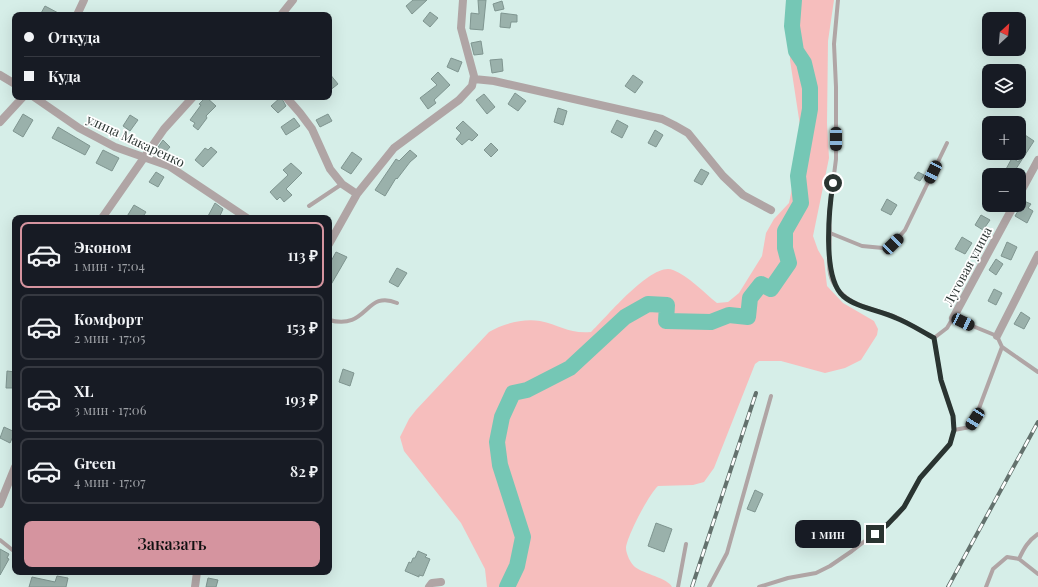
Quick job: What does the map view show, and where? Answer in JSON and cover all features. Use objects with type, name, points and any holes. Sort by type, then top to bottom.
[{"type":"street","points":[[78,12],[84,0]]},
{"type":"street","points":[[283,12],[293,0]]},
{"type":"street","points":[[332,238],[356,194],[394,148],[459,100],[469,90],[474,79],[461,28],[463,0]]},
{"type":"street","points":[[0,76],[12,82]]},
{"type":"street","points":[[474,79],[494,81],[662,119],[688,133],[723,176],[743,195],[772,210]]},
{"type":"street","points":[[0,122],[20,100]]},
{"type":"street","name":"улица Макаренко","points":[[38,100],[79,128],[115,147],[169,166],[242,215]]},
{"type":"street","points":[[104,215],[164,129],[190,100]]},
{"type":"street","points":[[289,100],[312,129],[330,169],[342,184],[356,194]]},
{"type":"street","points":[[1026,182],[1038,160]]},
{"type":"street","name":"Луговая улица","points":[[953,318],[1010,212]]},
{"type":"street","points":[[997,336],[1038,255]]},
{"type":"street","points":[[0,504],[12,474]]},
{"type":"street","points":[[195,587],[197,575]]},
{"type":"street","points":[[429,587],[432,583],[441,582]]},
{"type":"lane","points":[[838,0],[834,44],[836,87],[836,159],[829,214],[830,272],[833,282],[842,296],[857,304],[896,317],[934,338]]},
{"type":"lane","points":[[830,233],[862,246],[883,248],[893,244],[905,230],[947,143]]},
{"type":"lane","points":[[309,206],[342,184]]},
{"type":"lane","points":[[332,320],[342,322],[358,319],[374,303],[382,300],[389,300],[397,303]]},
{"type":"lane","points":[[934,338],[948,328],[953,318],[997,336],[1002,347],[1038,372]]},
{"type":"lane","points":[[759,587],[788,578],[816,573],[830,566],[887,525],[904,507],[920,478],[950,444],[954,430],[953,416],[941,380],[934,338]]},
{"type":"lane","points":[[954,430],[970,427],[975,419],[1002,347]]},
{"type":"lane","points":[[709,587],[727,553],[771,396]]},
{"type":"lane","points":[[1019,559],[1026,545],[1038,534]]},
{"type":"lane","points":[[0,540],[12,550]]},
{"type":"lane","points":[[678,587],[686,544]]},
{"type":"lane","points":[[986,587],[993,569],[1007,557],[1019,559],[1038,574]]},
{"type":"shaded area","points":[[789,0],[834,0],[828,41],[827,123],[829,158],[813,236],[818,250],[824,260],[827,286],[843,303],[874,321],[878,329],[877,335],[861,360],[845,368],[825,373],[781,361],[759,361],[755,364],[714,468],[704,482],[693,485],[658,486],[644,506],[627,542],[626,550],[632,564],[635,567],[666,581],[672,587],[487,587],[485,569],[461,523],[404,451],[400,437],[409,419],[489,332],[500,326],[513,322],[534,320],[577,332],[591,332],[630,292],[653,274],[664,270],[673,270],[685,276],[717,303],[728,302],[739,293],[762,256],[766,233],[774,219],[789,203],[794,179],[801,132],[790,60]]},
{"type":"building","points":[[413,0],[427,0],[412,14],[406,6]]},
{"type":"building","points":[[478,0],[486,0],[483,30],[470,29],[471,13],[479,14]]},
{"type":"building","points":[[502,1],[504,9],[495,11],[493,4]]},
{"type":"building","points":[[45,6],[56,12],[42,12]]},
{"type":"building","points":[[430,12],[438,18],[430,27],[423,21]]},
{"type":"building","points":[[501,13],[517,15],[517,22],[511,22],[510,28],[500,27]]},
{"type":"building","points":[[481,41],[483,54],[474,55],[471,43]]},
{"type":"building","points":[[451,58],[462,62],[458,72],[447,67]]},
{"type":"building","points":[[502,59],[503,71],[492,73],[490,60]]},
{"type":"building","points":[[438,72],[450,85],[434,100],[436,103],[428,109],[420,98],[437,85],[431,79]]},
{"type":"building","points":[[633,75],[643,82],[635,93],[625,86]]},
{"type":"building","points":[[332,77],[338,84],[332,89]]},
{"type":"building","points":[[515,93],[526,101],[518,111],[508,104]]},
{"type":"building","points":[[484,94],[495,107],[487,114],[476,100]]},
{"type":"building","points":[[203,100],[209,100],[216,106],[206,116],[207,118],[198,130],[193,126],[195,123],[190,120],[201,105],[199,104]]},
{"type":"building","points":[[278,100],[283,100],[286,106],[278,113],[271,106]]},
{"type":"building","points":[[558,108],[567,111],[563,125],[554,122]]},
{"type":"building","points":[[23,114],[33,120],[23,137],[13,131]]},
{"type":"building","points":[[328,114],[332,121],[320,127],[316,120]]},
{"type":"building","points":[[130,115],[138,120],[130,131],[123,126]]},
{"type":"building","points":[[294,118],[300,126],[286,135],[281,127]]},
{"type":"building","points":[[617,120],[628,126],[622,138],[611,132]]},
{"type":"building","points":[[463,121],[478,135],[472,141],[469,139],[462,145],[456,139],[461,133],[456,128]]},
{"type":"building","points":[[58,127],[90,146],[85,155],[52,138]]},
{"type":"building","points":[[655,130],[663,135],[656,147],[648,143]]},
{"type":"building","points":[[1026,136],[1034,141],[1026,153]]},
{"type":"building","points":[[163,140],[170,147],[163,155],[156,150]]},
{"type":"building","points":[[491,143],[498,150],[491,157],[484,150]]},
{"type":"building","points":[[211,147],[217,152],[203,167],[195,160],[205,148],[208,150]]},
{"type":"building","points":[[103,150],[119,158],[112,171],[96,163]]},
{"type":"building","points":[[410,150],[417,156],[410,162],[397,179],[396,178],[385,196],[375,190],[396,159],[399,161]]},
{"type":"building","points":[[352,152],[362,159],[351,174],[341,168]]},
{"type":"building","points":[[1011,160],[1019,162],[1019,160],[1022,160],[1017,168],[1007,168]]},
{"type":"building","points":[[291,163],[302,173],[286,189],[292,195],[284,202],[280,197],[277,200],[270,192],[288,175],[283,170]]},
{"type":"building","points":[[701,169],[709,173],[702,185],[694,181]]},
{"type":"building","points":[[156,172],[164,177],[158,187],[149,182]]},
{"type":"building","points":[[918,172],[924,175],[920,181],[914,178]]},
{"type":"building","points":[[887,199],[897,205],[891,215],[881,210]]},
{"type":"building","points":[[1026,202],[1031,204],[1028,208],[1033,211],[1027,223],[1015,216],[1017,212],[1026,212]]},
{"type":"building","points":[[215,203],[223,209],[220,215],[209,215]]},
{"type":"building","points":[[134,205],[146,212],[144,215],[128,215]]},
{"type":"building","points":[[981,215],[990,220],[983,230],[975,225]]},
{"type":"building","points":[[962,237],[972,243],[965,254],[955,249]]},
{"type":"building","points":[[1007,242],[1017,247],[1011,260],[1001,256]]},
{"type":"building","points":[[336,252],[347,257],[332,283],[332,259]]},
{"type":"building","points":[[996,259],[1003,264],[996,275],[989,270]]},
{"type":"building","points":[[397,268],[407,273],[398,287],[389,282]]},
{"type":"building","points":[[994,289],[1002,293],[996,305],[988,301]]},
{"type":"building","points":[[1021,312],[1030,318],[1024,329],[1014,324]]},
{"type":"building","points":[[343,369],[354,373],[350,386],[339,382]]},
{"type":"building","points":[[7,371],[12,372],[12,388],[6,388]]},
{"type":"building","points":[[4,427],[12,431],[12,439],[10,443],[0,438]]},
{"type":"building","points":[[755,490],[763,494],[755,512],[747,509]]},
{"type":"building","points":[[656,523],[672,529],[664,552],[648,546]]},
{"type":"building","points":[[0,549],[9,554],[7,558],[9,559],[0,575]]},
{"type":"building","points":[[418,551],[427,555],[425,557],[430,559],[423,576],[419,575],[419,577],[405,571],[409,562],[411,563]]},
{"type":"building","points":[[57,576],[68,578],[66,587],[29,587],[32,577],[55,582]]},
{"type":"building","points":[[208,578],[218,580],[216,587],[206,587]]},
{"type":"waterway","points":[[507,587],[517,566],[523,537],[500,465],[497,442],[502,417],[513,393],[527,390],[570,368],[625,317],[648,304],[667,305],[666,321],[711,322],[729,315],[748,317],[750,298],[761,284],[771,289],[789,263],[785,248],[785,231],[801,203],[798,176],[810,109],[810,88],[804,63],[796,51],[792,26],[794,0]]},
{"type":"railway","points":[[692,587],[756,393]]},
{"type":"railway","points":[[948,587],[1038,422]]},
{"type":"route","points":[[833,183],[829,214],[830,272],[833,282],[842,296],[857,304],[896,317],[934,338],[941,380],[953,416],[954,430],[950,444],[940,453],[920,478],[904,507],[896,517],[875,534]]}]
